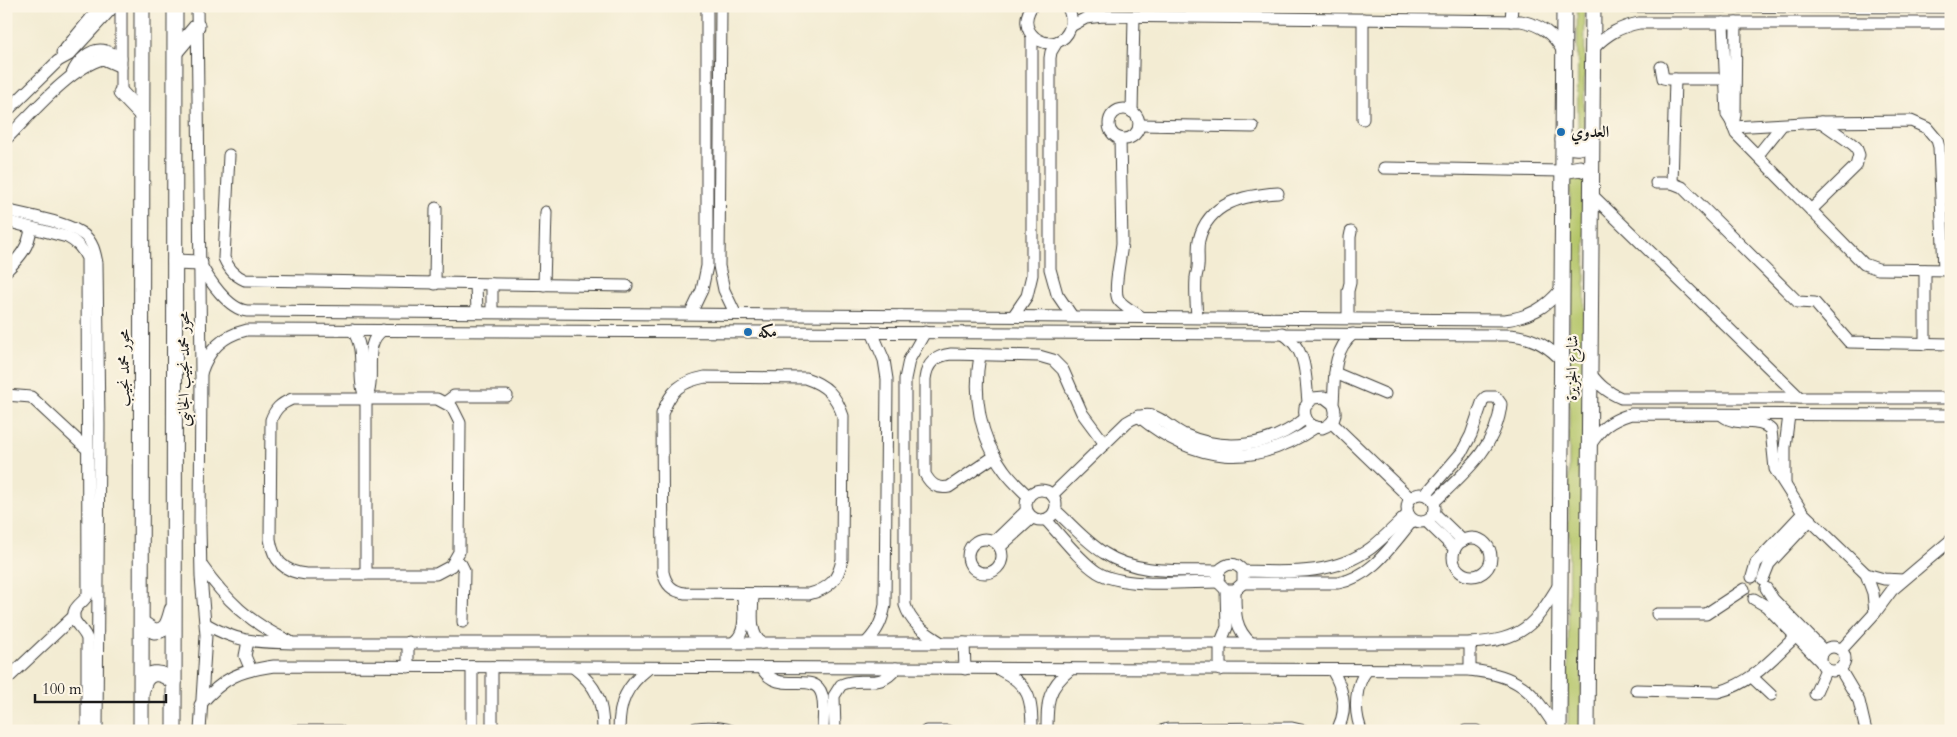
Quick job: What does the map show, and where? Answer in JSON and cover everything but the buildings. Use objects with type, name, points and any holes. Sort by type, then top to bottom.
[{"type":"main road","name":"محور محمد نجيب","points":[[141,731],[142,6]]},
{"type":"main road","points":[[174,731],[175,6]]},
{"type":"main road","name":"شارع الجزيرة","points":[[1559,731],[1564,6]]},
{"type":"main road","name":"شارع الجزيرة","points":[[1587,731],[1593,6]]},
{"type":"main road","points":[[176,51],[196,26]]},
{"type":"main road","points":[[120,93],[142,115]]},
{"type":"main road","points":[[1563,140],[1572,147],[1579,148],[1587,144],[1592,138]]},
{"type":"main road","points":[[1562,171],[1580,168],[1591,172]]},
{"type":"main road","points":[[175,262],[200,263]]},
{"type":"main road","points":[[142,623],[154,630],[164,629],[168,625],[175,601]]},
{"type":"main road","points":[[141,698],[143,683],[154,673],[162,673],[174,683]]},
{"type":"street","points":[[6,140],[71,75],[74,59],[101,6]]},
{"type":"street","points":[[74,59],[114,6]]},
{"type":"street","points":[[120,93],[121,6]]},
{"type":"street","name":"محور محمد نجيب الجانبى","points":[[197,6],[202,566],[206,624],[200,731]]},
{"type":"street","points":[[691,313],[702,290],[707,266],[707,6]]},
{"type":"street","points":[[721,6],[719,266],[724,290],[735,313]]},
{"type":"street","points":[[1014,315],[1028,296],[1032,275],[1032,35],[1020,6]]},
{"type":"street","points":[[1026,22],[1027,15],[1032,6]]},
{"type":"street","points":[[1067,6],[1071,14],[1071,26],[1066,35],[1057,42],[1050,58],[1050,269],[1052,282],[1057,294],[1072,316]]},
{"type":"street","points":[[1511,21],[1512,6]]},
{"type":"street","points":[[1639,23],[1633,7],[1951,7]]},
{"type":"street","points":[[1071,26],[1086,18],[1094,17],[1511,21],[1532,23],[1542,28],[1558,42],[1563,52]]},
{"type":"street","points":[[1132,112],[1134,17]]},
{"type":"street","points":[[1363,20],[1363,119]]},
{"type":"street","points":[[1594,48],[1605,37],[1618,29],[1639,23],[1951,23]]},
{"type":"street","points":[[1723,23],[1727,114],[1736,134],[1868,266],[1878,269],[1948,270],[1939,147],[1937,140],[1927,128],[1911,121],[1732,124]]},
{"type":"street","points":[[1732,124],[1735,114],[1736,23]]},
{"type":"street","points":[[1032,35],[1043,42],[1057,42]]},
{"type":"street","points":[[6,112],[58,61],[74,59],[91,52],[105,50],[121,63]]},
{"type":"street","points":[[1661,68],[1663,78],[1675,80],[1725,79]]},
{"type":"street","points":[[44,74],[58,89]]},
{"type":"street","points":[[1672,183],[1675,80]]},
{"type":"street","points":[[1120,110],[1132,112],[1136,115],[1139,125],[1131,137],[1120,138],[1111,130],[1111,118],[1120,110]]},
{"type":"street","points":[[1811,210],[1856,166],[1859,155],[1856,147],[1821,122]]},
{"type":"street","points":[[1758,155],[1782,124]]},
{"type":"street","points":[[1139,125],[1253,127]]},
{"type":"street","points":[[1120,138],[1122,243],[1116,287],[1118,299],[1122,304],[1140,316]]},
{"type":"street","points":[[229,154],[224,258],[228,268],[235,276],[245,280],[255,282],[627,286]]},
{"type":"street","points":[[1384,168],[1562,171]]},
{"type":"street","points":[[1656,183],[1672,183],[1682,186],[1798,302],[1815,303],[1850,342],[1951,344]]},
{"type":"street","points":[[1200,317],[1203,281],[1198,268],[1199,240],[1214,212],[1230,201],[1253,194],[1278,193]]},
{"type":"street","points":[[1591,194],[1800,398]]},
{"type":"street","points":[[435,284],[436,208]]},
{"type":"street","points":[[6,210],[73,228],[86,236],[94,248],[97,263],[93,425],[88,450],[88,594],[75,610],[74,616],[76,624],[82,629],[87,639],[87,731]]},
{"type":"street","points":[[544,285],[546,212]]},
{"type":"street","points":[[6,221],[68,237],[83,249],[87,258],[97,605],[97,731]]},
{"type":"street","points":[[6,271],[27,248],[30,228]]},
{"type":"street","points":[[1351,232],[1350,283],[1348,291],[1351,319]]},
{"type":"street","points":[[200,263],[213,285],[240,310],[1505,320],[1522,317],[1540,309],[1548,304],[1561,289]]},
{"type":"street","points":[[1925,270],[1925,344]]},
{"type":"street","points":[[476,284],[477,312]]},
{"type":"street","points":[[492,284],[492,312]]},
{"type":"street","points":[[240,310],[236,321],[240,331]]},
{"type":"street","points":[[548,312],[548,330]]},
{"type":"street","points":[[975,315],[975,332]]},
{"type":"street","points":[[1233,317],[1233,333]]},
{"type":"street","points":[[1505,320],[1505,335]]},
{"type":"street","points":[[201,373],[206,358],[216,346],[230,336],[247,330],[1505,335],[1525,337],[1542,343],[1562,361]]},
{"type":"street","points":[[352,330],[359,344],[361,384],[366,399],[366,574]]},
{"type":"street","points":[[366,399],[371,385],[372,344],[376,336],[383,330]]},
{"type":"street","points":[[867,642],[877,631],[882,621],[884,605],[886,380],[884,360],[872,332]]},
{"type":"street","points":[[926,332],[909,360],[905,380],[905,606],[917,627],[940,642]]},
{"type":"street","points":[[1282,333],[1297,346],[1302,355],[1308,402],[1304,412],[1306,418],[1310,424],[1322,428],[1332,422],[1336,410],[1333,404],[1324,397],[1318,396],[1308,402]]},
{"type":"street","points":[[1333,404],[1338,354],[1341,346],[1353,334]]},
{"type":"street","points":[[995,456],[949,487],[941,488],[933,485],[925,474],[925,380],[926,369],[932,361],[941,356],[980,355],[1039,356],[1053,360],[1063,370],[1082,412],[1105,444]]},
{"type":"street","points":[[980,355],[977,376],[978,407],[984,433],[1005,472],[1028,496]]},
{"type":"street","points":[[1335,373],[1385,394]]},
{"type":"street","points":[[1590,373],[1598,384],[1609,393],[1621,398],[1951,398]]},
{"type":"street","points":[[705,378],[805,378],[819,383],[830,391],[839,402],[843,416],[840,569],[832,582],[819,591],[809,594],[748,594],[677,592],[664,580],[662,572],[662,414],[667,400],[677,388],[690,380],[705,378]]},
{"type":"street","points":[[6,395],[31,397],[88,450]]},
{"type":"street","points":[[446,402],[454,396],[507,396]]},
{"type":"street","points":[[1430,498],[1470,468],[1484,450],[1501,412],[1502,404],[1496,397],[1486,397],[1483,400],[1467,444],[1430,498],[1431,518],[1459,545]]},
{"type":"street","points":[[292,399],[366,399],[437,400],[446,402],[457,414],[460,422],[459,552],[451,566],[436,574],[294,573],[284,568],[272,550],[270,539],[270,420],[275,410],[282,403],[292,399]]},
{"type":"street","points":[[1649,399],[1649,414]]},
{"type":"street","points":[[1589,447],[1599,431],[1613,420],[1631,414],[1951,415]]},
{"type":"street","points":[[1720,414],[1734,422],[1768,427],[1771,433],[1775,469],[1806,517],[1866,574],[1873,593],[1874,613]]},
{"type":"street","points":[[1785,484],[1785,447],[1789,415]]},
{"type":"street","points":[[1052,495],[1127,422],[1138,416],[1165,437],[1204,452],[1233,451],[1272,439],[1290,430],[1306,418]]},
{"type":"street","points":[[1332,422],[1410,498]]},
{"type":"street","points":[[1233,451],[1248,455],[1277,448],[1297,439],[1316,427]]},
{"type":"street","points":[[1056,510],[1046,520],[1039,521],[1029,515],[1026,501],[1031,493],[1040,490],[1052,495],[1055,499],[1056,510],[1095,547],[1122,563],[1231,581],[1307,572],[1334,566],[1371,548],[1410,517]]},
{"type":"street","points":[[1430,498],[1420,494],[1410,498],[1406,508],[1410,517],[1418,522],[1431,518]]},
{"type":"street","points":[[998,544],[1029,515]]},
{"type":"street","points":[[1046,520],[1096,571],[1114,579],[1133,582],[1338,583],[1350,580],[1371,568],[1410,517]]},
{"type":"street","points":[[1754,599],[1761,597],[1756,563],[1806,517]]},
{"type":"street","points":[[1841,650],[1892,590],[1951,540]]},
{"type":"street","points":[[456,560],[464,570],[463,622]]},
{"type":"street","points":[[202,566],[225,597],[246,616],[268,631],[292,643]]},
{"type":"street","points":[[1866,574],[1884,579],[1903,580]]},
{"type":"street","points":[[1231,581],[1235,619],[1241,633],[1251,643]]},
{"type":"street","points":[[1220,670],[1220,644],[1226,627],[1231,581]]},
{"type":"street","points":[[206,624],[222,634],[248,641],[292,643],[1470,643],[1497,641],[1515,634],[1532,623],[1561,581]]},
{"type":"street","points":[[1760,581],[1745,581],[1744,589],[1747,596],[1766,606],[1824,661]]},
{"type":"street","points":[[1760,581],[1773,599],[1824,661],[1833,671],[1843,666],[1845,658],[1841,650],[1832,647],[1824,661],[1815,694]]},
{"type":"street","points":[[1656,614],[1706,614],[1744,589]]},
{"type":"street","points":[[748,594],[753,631],[756,638],[762,643]]},
{"type":"street","points":[[734,642],[740,638],[743,630],[748,594]]},
{"type":"street","points":[[82,602],[90,600],[97,605]]},
{"type":"street","points":[[6,680],[74,616]]},
{"type":"street","points":[[82,629],[90,631],[97,627]]},
{"type":"street","points":[[1636,690],[1718,692],[1736,686],[1752,677],[1796,636]]},
{"type":"street","points":[[248,641],[245,656],[251,670]]},
{"type":"street","points":[[408,642],[408,667]]},
{"type":"street","points":[[964,643],[965,669]]},
{"type":"street","points":[[1470,643],[1470,670]]},
{"type":"street","points":[[200,705],[213,690],[230,678],[251,670],[274,666],[1470,670],[1496,673],[1514,680],[1530,692],[1559,731]]},
{"type":"street","points":[[472,667],[472,731]]},
{"type":"street","points":[[492,667],[492,731]]},
{"type":"street","points":[[573,667],[589,681],[600,699],[603,712],[603,731]]},
{"type":"street","points":[[620,731],[619,712],[623,699],[638,676],[649,668]]},
{"type":"street","points":[[762,668],[772,680],[810,683],[820,690],[823,697],[822,731]]},
{"type":"street","points":[[835,731],[834,696],[841,685],[853,682],[882,681],[890,676],[896,668]]},
{"type":"street","points":[[999,669],[1012,676],[1030,696],[1032,731]]},
{"type":"street","points":[[1047,731],[1047,702],[1052,689],[1060,678],[1071,669]]},
{"type":"street","points":[[1840,669],[1859,700],[1863,727]]},
{"type":"street","points":[[1332,670],[1338,681],[1342,696],[1342,719],[1336,729]]},
{"type":"street","points":[[1362,730],[1357,714],[1357,696],[1359,682],[1367,670]]},
{"type":"street","points":[[1752,677],[1771,696]]},
{"type":"street","points":[[1342,696],[1357,696]]},
{"type":"street","points":[[1336,729],[1346,723],[1353,724],[1362,730]]},
{"type":"street","points":[[686,731],[693,728],[722,728],[732,731]]},
{"type":"street","points":[[1161,731],[1292,728],[1305,731]]},
{"type":"street","points":[[292,731],[340,731]]},
{"type":"street","points":[[926,731],[948,731]]},
{"type":"street","points":[[1465,731],[1477,731]]},
{"type":"green space","points":[[1577,6],[1585,6],[1584,136],[1578,135]]},
{"type":"green space","points":[[1570,180],[1586,180],[1581,731],[1568,731]]},
{"type":"place","name":"العدوي","points":[[1561,132]]},
{"type":"place","name":"مكه","points":[[748,332]]}]
